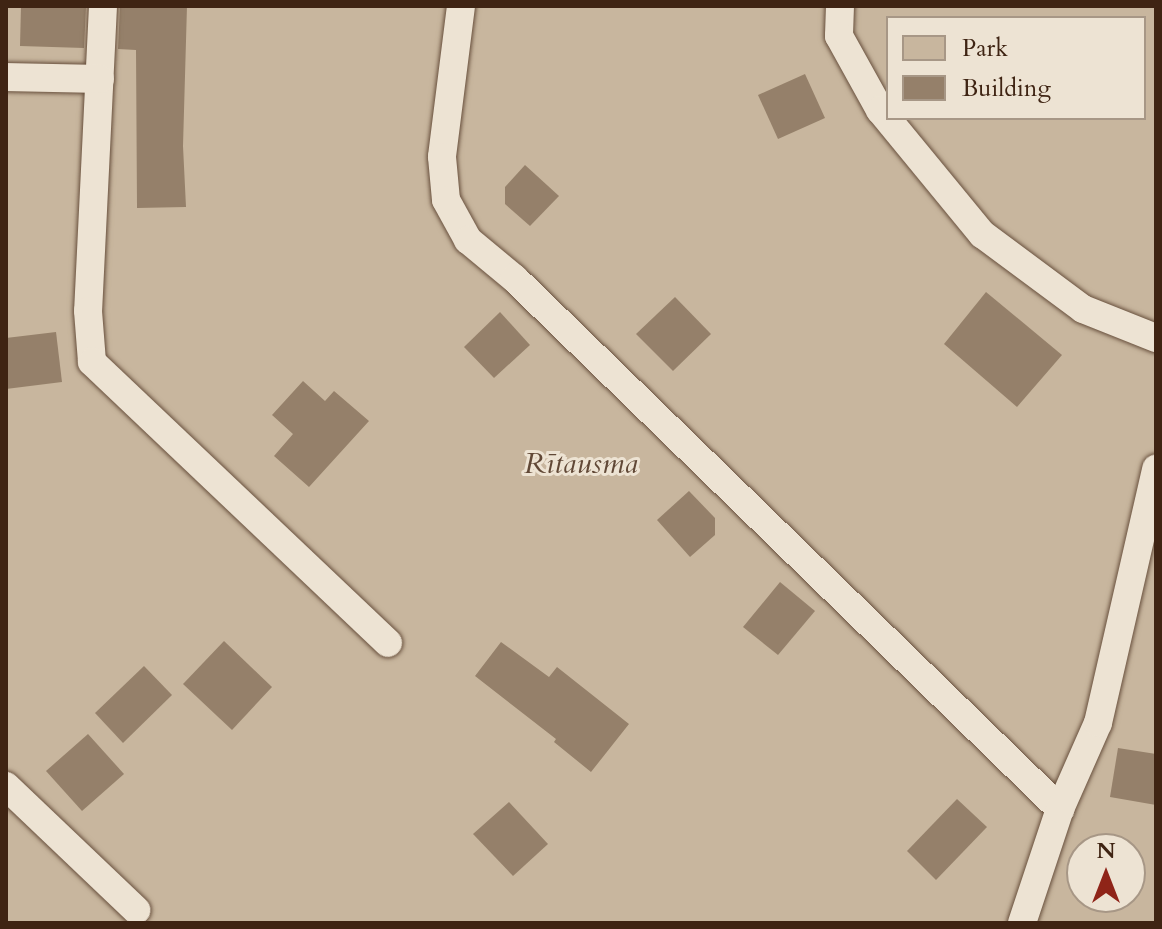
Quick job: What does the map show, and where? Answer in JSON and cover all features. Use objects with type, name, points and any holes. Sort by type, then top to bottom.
[{"type":"lane","points":[[103,6],[88,311],[92,362],[388,643]]},
{"type":"lane","points":[[461,6],[442,157],[446,200],[468,240],[514,278],[1060,809]]},
{"type":"lane","points":[[840,6],[839,36],[886,117]]},
{"type":"lane","points":[[6,77],[100,79]]},
{"type":"lane","points":[[888,120],[982,234],[1083,309],[1156,338]]},
{"type":"lane","points":[[1022,923],[1060,809],[1098,723],[1156,469]]},
{"type":"lane","points":[[6,786],[136,910]]},
{"type":"green space","name":"Rītausma","points":[[6,6],[1156,6],[1156,923],[6,923]]},
{"type":"building","points":[[21,6],[86,6],[84,48],[20,46]]},
{"type":"building","points":[[120,6],[187,6],[183,146],[186,207],[137,208],[136,50],[118,49]]},
{"type":"building","points":[[805,74],[825,118],[778,139],[758,95]]},
{"type":"building","points":[[525,165],[559,196],[530,226],[505,204],[505,187]]},
{"type":"building","points":[[986,292],[1062,355],[1017,407],[944,344]]},
{"type":"building","points":[[675,297],[711,334],[673,371],[636,334]]},
{"type":"building","points":[[500,312],[530,345],[494,378],[464,347]]},
{"type":"building","points":[[56,332],[62,382],[6,389],[6,338]]},
{"type":"building","points":[[303,381],[325,401],[334,391],[369,421],[309,487],[274,456],[293,434],[272,415]]},
{"type":"building","points":[[689,491],[715,518],[715,535],[690,557],[657,520]]},
{"type":"building","points":[[780,582],[815,611],[778,655],[743,627]]},
{"type":"building","points":[[224,641],[272,687],[232,730],[183,684]]},
{"type":"building","points":[[501,642],[549,677],[557,667],[629,724],[591,772],[554,742],[556,739],[475,676]]},
{"type":"building","points":[[144,666],[172,695],[123,743],[95,713]]},
{"type":"building","points":[[88,734],[124,774],[82,811],[46,771]]},
{"type":"building","points":[[1118,748],[1156,754],[1156,805],[1110,797]]},
{"type":"building","points":[[957,799],[987,827],[936,880],[907,851]]},
{"type":"building","points":[[509,802],[548,844],[513,876],[473,834]]}]
